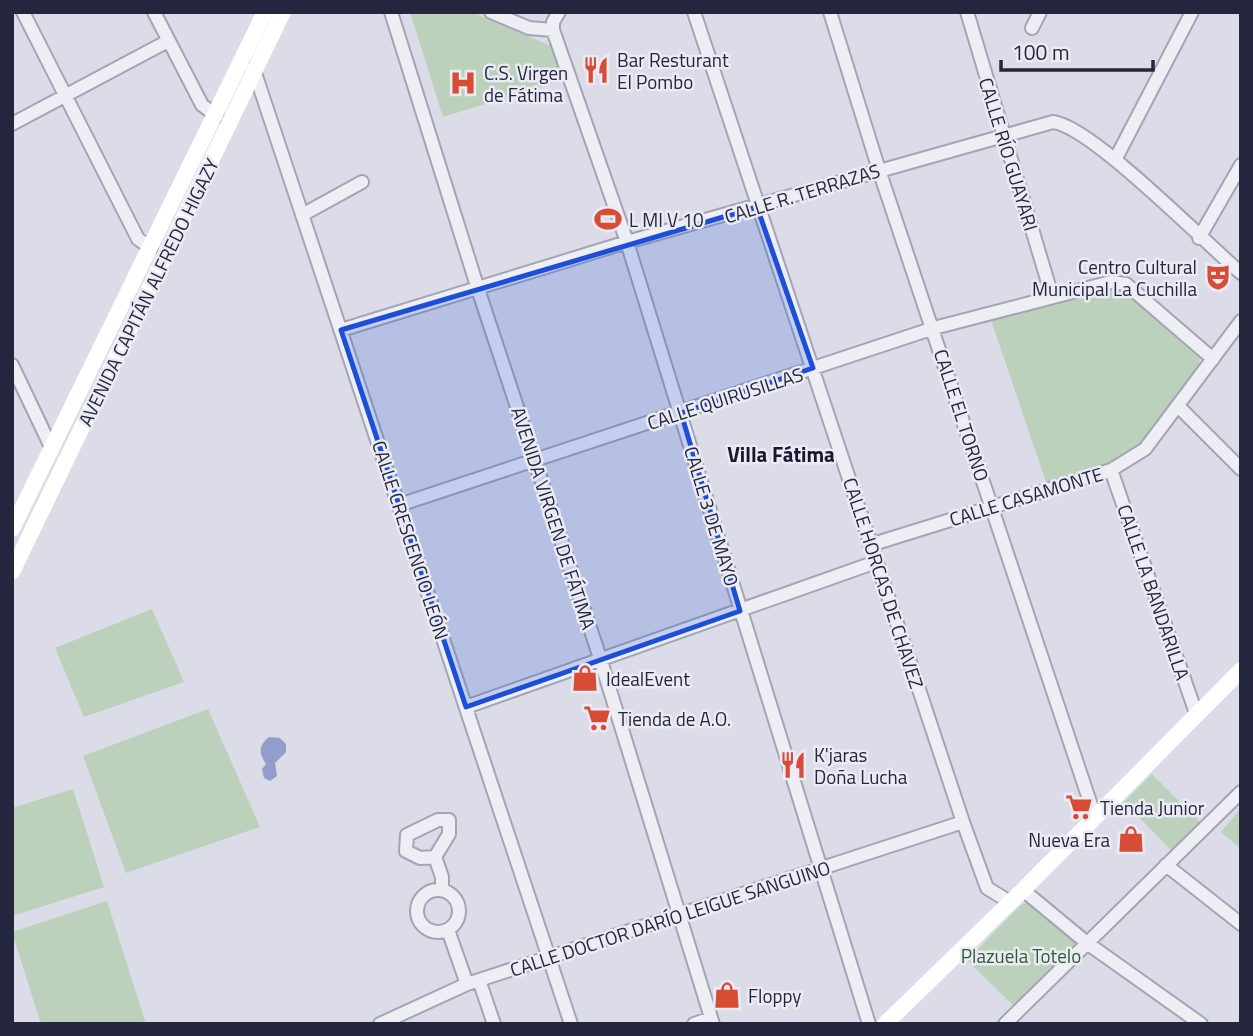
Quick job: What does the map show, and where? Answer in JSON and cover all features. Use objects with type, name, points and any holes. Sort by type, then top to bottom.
[{"type":"street","points":[[23,12],[138,239],[150,248]]},
{"type":"street","points":[[154,12],[202,105],[217,116]]},
{"type":"street","name":"AVENIDA CAPITÁN ALFREDO HIGAZY","points":[[12,572],[249,67],[265,12]]},
{"type":"street","name":"AVENIDA CAPITÁN ALFREDO HIGAZY","points":[[12,529],[65,416],[217,116],[283,12]]},
{"type":"street","name":"AVENIDA VIRGEN DE FÁTIMA","points":[[391,12],[478,289],[600,658],[712,1021]]},
{"type":"street","points":[[491,12],[529,29],[554,30],[559,12]]},
{"type":"street","name":"CALLE HORCAS DE CHAVEZ","points":[[694,12],[963,822],[987,888],[1010,901]]},
{"type":"street","name":"CALLE EL TORNO","points":[[830,12],[879,170],[934,328],[1095,817]]},
{"type":"street","name":"CALLE RÍO GUAYARI","points":[[967,12],[1052,296]]},
{"type":"street","points":[[1032,28],[1040,12]]},
{"type":"street","points":[[1192,12],[1115,160],[1241,273]]},
{"type":"street","name":"CALLE 3 DE MAYO","points":[[554,30],[627,242],[869,1024]]},
{"type":"street","points":[[12,124],[168,41]]},
{"type":"street","name":"CALLE CRESCENCIO LEÓN","points":[[249,67],[341,330],[571,1024]]},
{"type":"street","name":"CALLE R. TERRAZAS","points":[[341,330],[627,242],[1053,122],[1063,123],[1115,160]]},
{"type":"street","points":[[1199,238],[1241,165]]},
{"type":"street","points":[[302,215],[362,181]]},
{"type":"street","name":"CALLE QUIRUSILLAS","points":[[399,505],[934,328],[1111,282],[1126,284],[1213,359]]},
{"type":"street","name":"CALLE CASAMONTE","points":[[870,545],[1111,470],[1145,449],[1241,321]]},
{"type":"street","points":[[12,365],[16,384],[51,447]]},
{"type":"street","points":[[1178,406],[1241,470]]},
{"type":"street","points":[[65,416],[82,426]]},
{"type":"street","name":"CALLE LA BANDARILLA","points":[[1111,470],[1196,713]]},
{"type":"street","points":[[466,707],[876,562]]},
{"type":"street","points":[[885,1024],[1023,890],[1241,670]]},
{"type":"street","points":[[1013,1021],[1087,943],[1241,792]]},
{"type":"street","name":"CALLE DOCTOR DARÍO LEIGUE SANGUINO","points":[[380,1024],[473,982],[963,822]]},
{"type":"street","points":[[435,857],[442,877],[442,890]]},
{"type":"street","points":[[1166,865],[1241,924]]},
{"type":"street","points":[[442,890],[453,896],[460,907],[457,921],[448,930],[441,932],[427,928],[417,910],[422,897],[442,890]]},
{"type":"street","points":[[1023,890],[1087,943],[1201,1024]]},
{"type":"street","points":[[448,930],[494,1024]]},
{"type":"street","points":[[694,1024],[712,1021]]},
{"type":"highlighted area","points":[[757,207],[813,368],[681,413],[740,611],[466,707],[341,330]]},
{"type":"green space","points":[[410,12],[472,12],[551,46],[563,80],[443,117]]},
{"type":"green space","points":[[1113,286],[1121,289],[1199,356],[1200,365],[1138,448],[1099,468],[1046,482],[991,320]]},
{"type":"green space","points":[[152,609],[184,682],[84,717],[55,648]]},
{"type":"green space","points":[[208,709],[260,827],[126,873],[83,756]]},
{"type":"green space","points":[[1152,774],[1201,823],[1173,852],[1124,802]]},
{"type":"green space","points":[[73,789],[104,887],[12,916],[12,808]]},
{"type":"green space","points":[[1241,808],[1241,849],[1221,832]]},
{"type":"green space","points":[[107,901],[146,1024],[41,1024],[12,932]]},
{"type":"green space","name":"Plazuela Totelo","points":[[1026,903],[1075,940],[1077,946],[1017,1009],[967,960]]},
{"type":"water","points":[[269,737],[280,738],[286,744],[286,752],[275,763],[277,776],[270,781],[264,778],[262,769],[266,764],[261,750]]},
{"type":"place","name":"Bar Resturant El Pombo","points":[[596,70]]},
{"type":"place","name":"C.S. Virgen de Fátima","points":[[463,83]]},
{"type":"place","name":"L MI V 10","points":[[608,219]]},
{"type":"place","name":"Centro Cultural Municipal La Cuchilla","points":[[1218,277]]},
{"type":"place","name":"IdealEvent","points":[[585,678]]},
{"type":"place","name":"Tienda de A.O.","points":[[597,718]]},
{"type":"place","name":"K'jaras Doña Lucha","points":[[793,765]]},
{"type":"place","name":"Tienda Junior","points":[[1079,807]]},
{"type":"place","name":"Nueva Era","points":[[1131,839]]},
{"type":"place","name":"Floppy","points":[[727,995]]},
{"type":"district","name":"Villa Fátima","points":[[781,454]]}]
